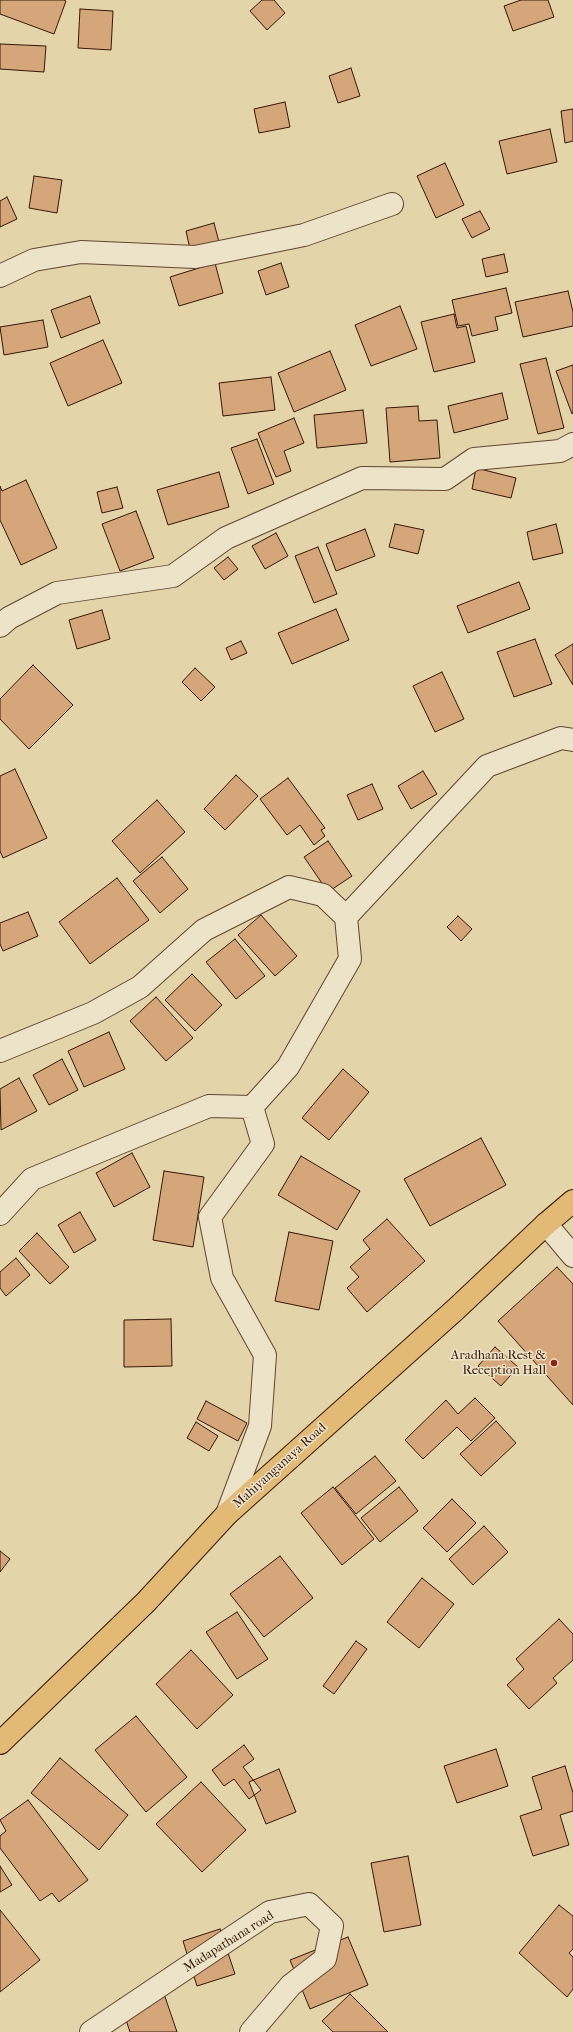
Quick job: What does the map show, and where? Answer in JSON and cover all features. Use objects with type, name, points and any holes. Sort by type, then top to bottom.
[{"type":"main road","name":"Mahiyanganaya Road","points":[[0,1743],[146,1602],[227,1514],[456,1309],[546,1224],[573,1201]]},
{"type":"street","points":[[0,276],[34,260],[81,252],[195,257],[304,235],[392,204]]},
{"type":"street","points":[[0,626],[10,618],[57,593],[173,576],[226,538],[362,478],[444,479],[474,459],[560,451],[573,444]]},
{"type":"street","points":[[346,917],[487,766],[569,736]]},
{"type":"street","points":[[0,1051],[93,1013],[140,987],[204,930],[289,887],[323,894],[346,917],[350,960],[288,1067],[252,1106],[209,1106],[32,1179],[0,1214]]},
{"type":"street","points":[[227,1514],[260,1426],[265,1354],[222,1278],[210,1217],[263,1144],[252,1106]]},
{"type":"street","points":[[546,1224],[573,1256]]},
{"type":"street","name":"Madapathana road","points":[[91,2032],[270,1912],[309,1904],[332,1926],[325,1959],[291,1985],[251,2032]]},
{"type":"building","points":[[0,0],[66,1],[54,34],[0,14]]},
{"type":"building","points":[[262,0],[274,0],[285,13],[267,30],[250,11]]},
{"type":"building","points":[[521,0],[548,0],[554,17],[513,31],[504,6]]},
{"type":"building","points":[[80,9],[113,11],[111,50],[78,48]]},
{"type":"building","points":[[0,44],[46,46],[44,72],[0,69]]},
{"type":"building","points":[[351,68],[360,96],[338,103],[329,76]]},
{"type":"building","points":[[285,102],[290,127],[259,133],[254,109]]},
{"type":"building","points":[[573,109],[573,141],[565,143],[561,111]]},
{"type":"building","points":[[550,129],[557,162],[507,174],[499,141]]},
{"type":"building","points":[[445,163],[464,205],[436,218],[417,176]]},
{"type":"building","points":[[34,176],[62,180],[57,213],[29,208]]},
{"type":"building","points":[[7,197],[17,219],[0,227],[0,201]]},
{"type":"building","points":[[480,211],[490,229],[472,238],[462,219]]},
{"type":"building","points":[[214,223],[219,242],[190,249],[186,231]]},
{"type":"building","points":[[504,254],[508,272],[486,277],[482,259]]},
{"type":"building","points":[[215,263],[223,293],[179,306],[170,277]]},
{"type":"building","points":[[281,263],[289,287],[266,295],[258,271]]},
{"type":"building","points":[[506,288],[512,313],[495,317],[498,330],[472,336],[469,324],[458,326],[452,300]]},
{"type":"building","points":[[568,291],[573,312],[573,326],[523,337],[515,302]]},
{"type":"building","points":[[90,296],[100,323],[61,338],[51,310]]},
{"type":"building","points":[[400,306],[417,349],[371,366],[355,325]]},
{"type":"building","points":[[454,314],[457,328],[466,326],[475,362],[434,372],[421,322]]},
{"type":"building","points":[[43,320],[48,347],[4,355],[0,327]]},
{"type":"building","points":[[103,340],[122,383],[68,406],[50,363]]},
{"type":"building","points":[[330,351],[346,390],[294,412],[278,373]]},
{"type":"building","points":[[546,358],[564,428],[538,434],[520,364]]},
{"type":"building","points":[[573,365],[573,413],[572,414],[556,371]]},
{"type":"building","points":[[271,377],[275,410],[223,416],[219,383]]},
{"type":"building","points":[[502,393],[508,419],[454,433],[448,406]]},
{"type":"building","points":[[418,406],[419,421],[437,420],[440,458],[390,462],[386,408]]},
{"type":"building","points":[[363,410],[367,443],[317,448],[314,415]]},
{"type":"building","points":[[294,418],[304,443],[284,451],[291,471],[276,477],[258,433]]},
{"type":"building","points":[[257,439],[274,484],[248,494],[231,448]]},
{"type":"building","points":[[476,468],[516,478],[511,498],[472,489]]},
{"type":"building","points":[[219,472],[229,507],[168,525],[157,490]]},
{"type":"building","points":[[26,480],[57,548],[21,565],[0,520],[0,486],[2,491]]},
{"type":"building","points":[[117,487],[123,508],[102,513],[97,492]]},
{"type":"building","points":[[136,511],[154,558],[120,571],[102,524]]},
{"type":"building","points":[[395,524],[424,530],[418,554],[389,547]]},
{"type":"building","points":[[556,524],[563,553],[533,560],[527,532]]},
{"type":"building","points":[[365,529],[375,556],[336,571],[326,544]]},
{"type":"building","points":[[276,533],[288,556],[265,569],[252,546]]},
{"type":"building","points":[[318,547],[337,594],[314,603],[295,556]]},
{"type":"building","points":[[228,557],[238,569],[224,580],[214,568]]},
{"type":"building","points":[[519,582],[530,609],[468,633],[457,606]]},
{"type":"building","points":[[336,609],[349,640],[292,664],[278,633]]},
{"type":"building","points":[[102,610],[110,639],[77,649],[69,620]]},
{"type":"building","points":[[535,639],[552,684],[514,697],[497,652]]},
{"type":"building","points":[[241,641],[247,653],[231,660],[226,648]]},
{"type":"building","points":[[573,644],[573,685],[555,655]]},
{"type":"building","points":[[33,665],[73,705],[29,749],[0,719],[0,699]]},
{"type":"building","points":[[195,668],[215,687],[201,701],[182,682]]},
{"type":"building","points":[[442,672],[464,719],[435,732],[413,686]]},
{"type":"building","points":[[15,769],[47,838],[3,858],[0,851],[0,776]]},
{"type":"building","points":[[423,771],[437,794],[411,809],[398,786]]},
{"type":"building","points":[[236,775],[258,796],[225,830],[204,809]]},
{"type":"building","points":[[288,778],[325,828],[321,830],[325,836],[314,845],[300,825],[287,835],[260,799]]},
{"type":"building","points":[[372,784],[383,809],[358,820],[347,795]]},
{"type":"building","points":[[157,800],[185,832],[140,873],[112,841]]},
{"type":"building","points":[[328,841],[352,876],[328,892],[304,857]]},
{"type":"building","points":[[162,857],[188,889],[160,913],[133,881]]},
{"type":"building","points":[[117,878],[149,920],[90,964],[59,922]]},
{"type":"building","points":[[28,912],[38,936],[3,951],[0,944],[0,923]]},
{"type":"building","points":[[261,915],[297,956],[275,976],[238,935]]},
{"type":"building","points":[[458,916],[472,929],[461,941],[447,927]]},
{"type":"building","points":[[235,939],[265,976],[236,999],[206,962]]},
{"type":"building","points":[[192,974],[222,1005],[195,1031],[165,1000]]},
{"type":"building","points":[[156,997],[193,1038],[166,1061],[130,1021]]},
{"type":"building","points":[[109,1032],[125,1069],[84,1087],[68,1051]]},
{"type":"building","points":[[62,1059],[78,1090],[49,1105],[33,1075]]},
{"type":"building","points":[[343,1069],[369,1092],[329,1140],[302,1118]]},
{"type":"building","points":[[19,1078],[37,1111],[1,1130],[0,1089]]},
{"type":"building","points":[[481,1138],[506,1185],[430,1226],[404,1179]]},
{"type":"building","points":[[132,1153],[150,1187],[114,1207],[96,1173]]},
{"type":"building","points":[[301,1156],[360,1191],[337,1230],[278,1195]]},
{"type":"building","points":[[164,1171],[204,1177],[193,1247],[153,1240]]},
{"type":"building","points":[[80,1212],[96,1240],[74,1253],[58,1225]]},
{"type":"building","points":[[387,1219],[425,1261],[367,1312],[347,1288],[359,1277],[350,1267],[370,1249],[363,1240]]},
{"type":"building","points":[[289,1232],[333,1241],[319,1310],[275,1301]]},
{"type":"building","points":[[37,1233],[69,1267],[50,1284],[19,1251]]},
{"type":"building","points":[[16,1258],[30,1275],[6,1296],[0,1288],[0,1272]]},
{"type":"building","name":"Aradhana Rest & Reception Hall","points":[[557,1267],[573,1284],[573,1405],[498,1321]]},
{"type":"building","points":[[171,1319],[172,1366],[124,1367],[124,1320]]},
{"type":"building","points":[[495,1347],[518,1367],[501,1386],[478,1366]]},
{"type":"building","points":[[475,1398],[495,1418],[471,1441],[457,1427],[423,1459],[405,1440],[446,1400],[458,1414]]},
{"type":"building","points":[[206,1401],[247,1423],[238,1441],[197,1419]]},
{"type":"building","points":[[496,1421],[516,1443],[481,1476],[460,1454]]},
{"type":"building","points":[[196,1422],[218,1436],[209,1451],[187,1438]]},
{"type":"building","points":[[375,1456],[396,1481],[356,1514],[335,1488]]},
{"type":"building","points":[[333,1487],[374,1539],[342,1565],[301,1513]]},
{"type":"building","points":[[399,1487],[418,1511],[380,1542],[361,1518]]},
{"type":"building","points":[[452,1499],[476,1523],[447,1552],[423,1528]]},
{"type":"building","points":[[484,1526],[508,1552],[473,1585],[449,1559]]},
{"type":"building","points":[[0,1551],[10,1559],[0,1572]]},
{"type":"building","points":[[280,1556],[313,1598],[264,1637],[230,1594]]},
{"type":"building","points":[[422,1578],[454,1604],[419,1648],[387,1622]]},
{"type":"building","points":[[237,1612],[268,1659],[237,1679],[206,1632]]},
{"type":"building","points":[[559,1619],[573,1634],[573,1660],[553,1678],[557,1683],[529,1709],[507,1685],[524,1669],[516,1659]]},
{"type":"building","points":[[356,1641],[367,1649],[334,1694],[323,1686]]},
{"type":"building","points":[[191,1650],[233,1695],[197,1729],[156,1684]]},
{"type":"building","points":[[136,1716],[187,1777],[146,1812],[95,1750]]},
{"type":"building","points":[[244,1745],[254,1759],[243,1767],[261,1790],[249,1799],[234,1779],[224,1786],[212,1770]]},
{"type":"building","points":[[496,1749],[508,1786],[457,1803],[444,1766]]},
{"type":"building","points":[[60,1758],[128,1815],[99,1850],[31,1793]]},
{"type":"building","points":[[565,1766],[573,1793],[573,1811],[560,1815],[569,1845],[533,1856],[520,1816],[542,1809],[532,1777]]},
{"type":"building","points":[[279,1769],[296,1812],[266,1824],[249,1782]]},
{"type":"building","points":[[201,1782],[246,1830],[202,1872],[156,1824]]},
{"type":"building","points":[[28,1800],[88,1880],[59,1902],[52,1893],[40,1901],[0,1848],[0,1836],[6,1831],[0,1820]]},
{"type":"building","points":[[408,1856],[421,1925],[384,1932],[371,1863]]},
{"type":"building","points":[[0,1866],[12,1885],[0,1892]]},
{"type":"building","points":[[559,1905],[573,1916],[573,1949],[569,1953],[573,1957],[573,1989],[567,1997],[519,1953]]},
{"type":"building","points":[[0,1910],[40,1960],[0,1992]]},
{"type":"building","points":[[220,1929],[235,1974],[197,1986],[183,1941]]},
{"type":"building","points":[[348,1937],[368,1985],[310,2009],[290,1960]]},
{"type":"building","points":[[161,1985],[177,2032],[130,2032],[119,1999]]},
{"type":"building","points":[[350,1994],[388,2032],[333,2032],[322,2021]]},
{"type":"place","name":"Aradhana Rest & Reception Hall","points":[[554,1363]]}]
